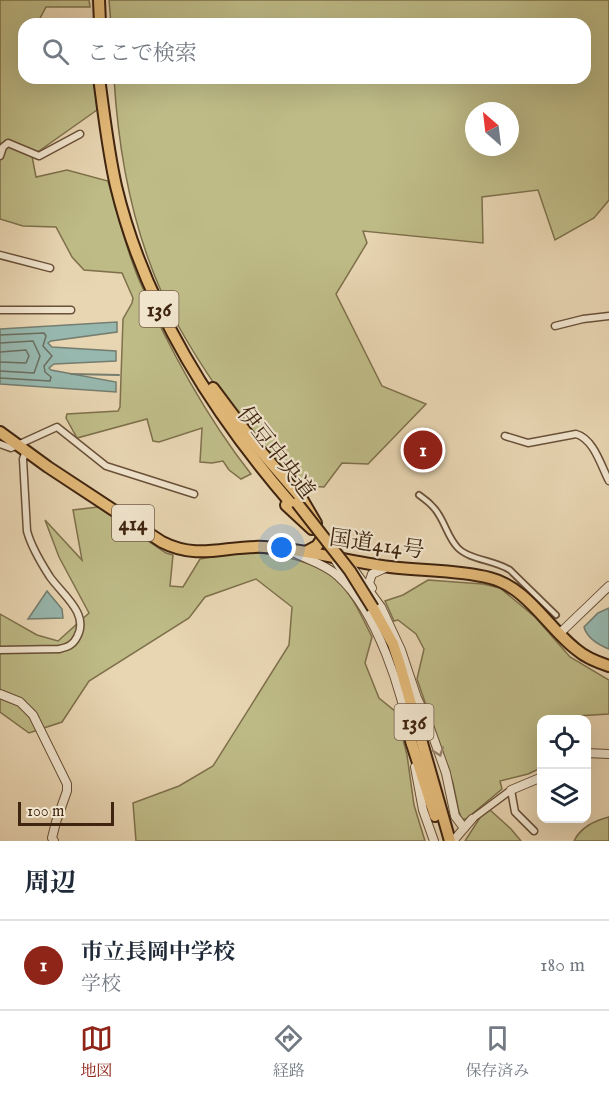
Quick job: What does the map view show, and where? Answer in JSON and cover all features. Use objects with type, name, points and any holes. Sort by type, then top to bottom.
[{"type":"highway","points":[[97,0],[98,18]]},
{"type":"highway","name":"伊豆中央道","points":[[100,84],[116,187],[129,231],[158,309],[198,373],[249,447],[344,563],[372,609],[399,662],[448,838]]},
{"type":"highway","name":"伊豆中央道","points":[[104,84],[112,148],[120,187],[143,264],[170,324],[198,373]]},
{"type":"highway","points":[[198,373],[211,404],[248,462],[276,495],[311,528],[334,558]]},
{"type":"highway","points":[[198,373],[302,499],[319,527],[346,560]]},
{"type":"highway","name":"国道414号","points":[[0,432],[152,536],[175,549],[193,553],[246,547],[286,548],[390,567],[480,575],[510,586],[578,651],[594,661],[609,666]]},
{"type":"highway","points":[[306,552],[317,546],[321,540]]},
{"type":"highway","name":"伊豆中央道","points":[[372,609],[403,683],[448,838]]},
{"type":"highway","points":[[417,698],[435,790]]},
{"type":"highway","points":[[411,741],[436,819],[448,838]]},
{"type":"street","points":[[0,156],[3,147],[8,143],[39,156],[80,134]]},
{"type":"street","points":[[0,255],[50,268]]},
{"type":"street","points":[[0,310],[70,310]]},
{"type":"street","points":[[555,326],[609,316]]},
{"type":"street","points":[[0,444],[11,448],[22,448],[57,427],[106,466],[194,494]]},
{"type":"street","points":[[504,436],[528,443],[582,436],[591,446],[609,481]]},
{"type":"street","points":[[0,650],[68,647],[76,640],[81,622],[78,612],[50,576],[29,539],[22,448]]},
{"type":"street","points":[[419,495],[432,505],[458,547],[468,555],[492,561],[510,570],[556,615]]},
{"type":"street","points":[[286,548],[328,568],[372,609]]},
{"type":"street","points":[[334,558],[359,598],[372,609]]},
{"type":"street","points":[[346,560],[372,609],[401,650],[441,759],[457,821],[464,828]]},
{"type":"street","points":[[390,567],[376,571],[369,580],[372,609],[398,687],[411,741],[423,810],[434,841]]},
{"type":"street","points":[[560,633],[609,585]]},
{"type":"street","points":[[0,694],[20,702],[33,715],[67,784],[51,840]]},
{"type":"street","points":[[591,753],[609,754]]},
{"type":"street","points":[[448,838],[511,790],[537,779]]},
{"type":"street","points":[[511,790],[515,812],[534,831]]},
{"type":"shaded area","points":[[0,0],[89,0],[90,7],[46,7],[40,18],[18,18],[18,84],[95,84],[97,110],[32,156],[36,177],[67,170],[108,181],[130,258],[163,332],[204,406],[251,474],[241,479],[229,470],[223,461],[200,462],[202,428],[159,442],[153,441],[147,419],[77,438],[66,418],[67,414],[118,411],[120,407],[123,319],[133,298],[122,273],[84,270],[72,257],[56,227],[23,226],[0,219],[0,148],[3,147],[0,142]]},
{"type":"shaded area","points":[[109,0],[609,0],[609,200],[594,218],[555,240],[538,190],[482,197],[483,243],[363,231],[367,243],[336,294],[382,386],[426,404],[368,464],[342,463],[324,487],[287,485],[204,368],[179,327],[164,298],[141,238],[120,142],[115,84],[591,84],[591,18],[110,18]]},
{"type":"shaded area","points":[[98,507],[166,553],[173,555],[170,586],[183,587],[200,559],[245,553],[271,554],[307,563],[327,573],[341,584],[352,598],[372,637],[365,663],[379,698],[396,712],[407,755],[414,805],[425,841],[136,841],[133,803],[179,786],[213,766],[289,645],[292,607],[256,579],[205,597],[189,618],[89,681],[62,722],[29,733],[0,712],[0,614],[37,635],[58,641],[89,613],[59,557],[45,520],[82,560],[73,510]]},
{"type":"shaded area","points":[[428,580],[483,584],[500,588],[535,617],[570,657],[609,680],[609,714],[537,715],[537,770],[500,781],[502,789],[466,819],[462,819],[453,783],[417,679],[424,649],[416,634],[398,620],[394,621],[385,601],[403,595]]},
{"type":"shaded area","points":[[490,810],[521,841],[465,841],[481,816]]},
{"type":"shaded area","points":[[609,817],[609,841],[574,841],[588,825]]},
{"type":"water","points":[[117,322],[117,332],[48,343],[52,347],[116,351],[116,361],[54,364],[49,368],[116,382],[116,392],[0,384],[0,329]]},
{"type":"water","points":[[47,591],[62,609],[63,618],[28,619]]},
{"type":"water","points":[[609,608],[609,649],[591,638],[584,627],[598,613]]},
{"type":"waterway","points":[[71,374],[119,375]]},
{"type":"place","name":"市立長岡中学校","points":[[423,450]]}]
